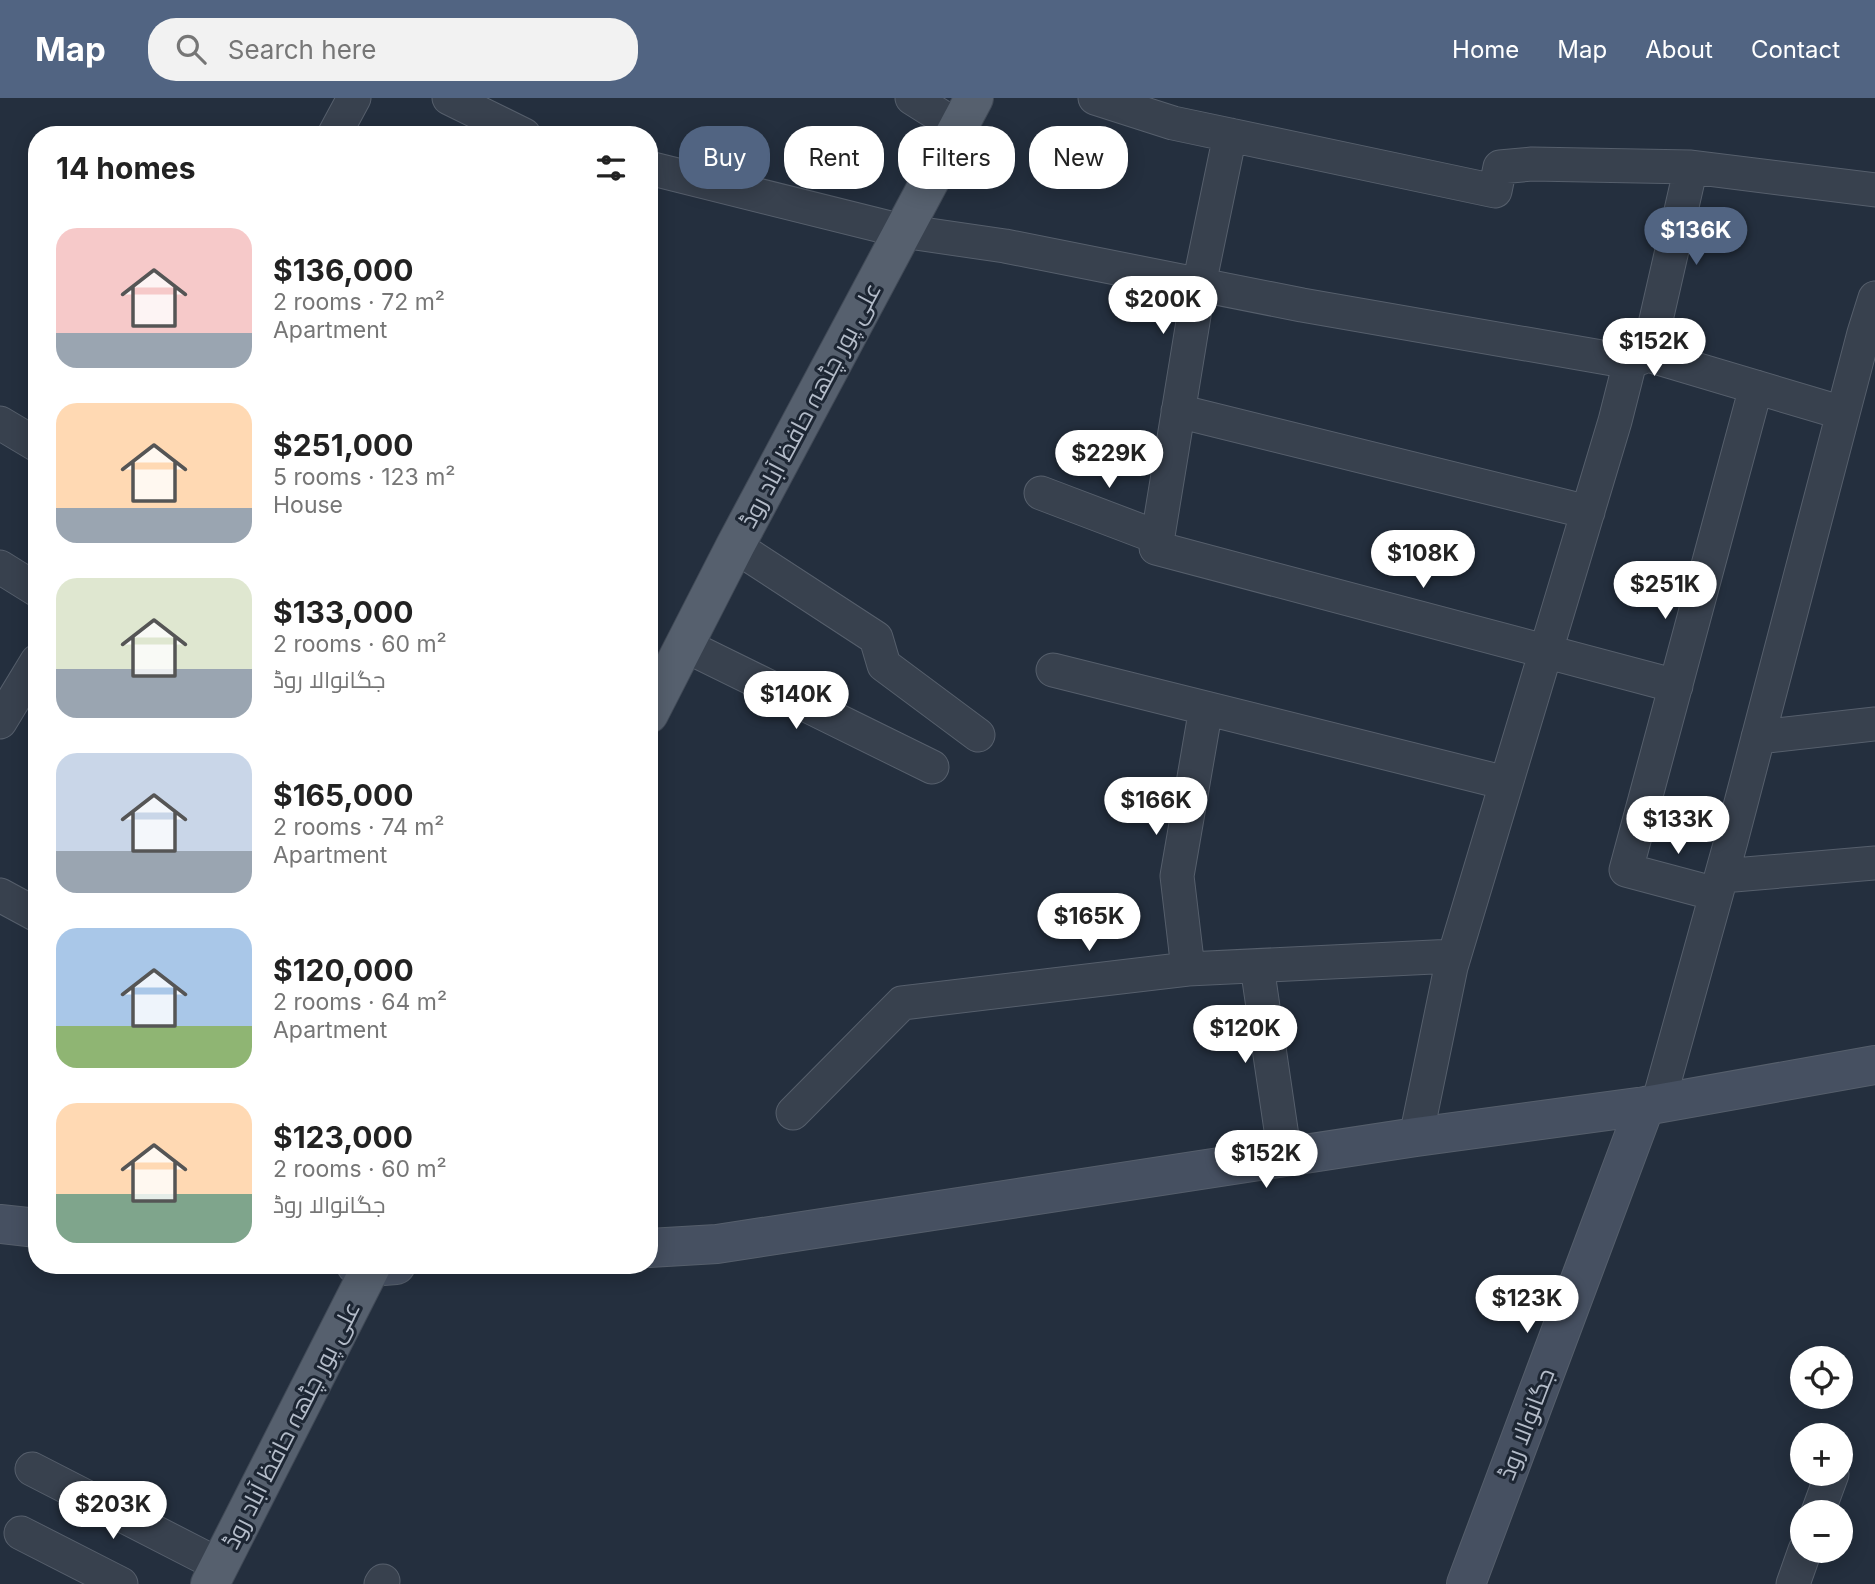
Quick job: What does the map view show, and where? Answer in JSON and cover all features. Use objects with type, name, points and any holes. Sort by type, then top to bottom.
[{"type":"main road","name":"علی پور چٹھہ حافظ آباد روڈ","points":[[658,696],[966,112]]},
{"type":"main road","points":[[658,1247],[717,1244],[1416,1137],[1651,1105],[1875,1065]]},
{"type":"main road","name":"جگانوالا روڈ","points":[[1466,1584],[1651,1105]]},
{"type":"main road","points":[[0,1224],[28,1227]]},
{"type":"main road","name":"علی پور چٹھہ حافظ آباد روڈ","points":[[214,1574],[370,1274]]},
{"type":"street","points":[[339,126],[354,98]]},
{"type":"street","points":[[449,98],[506,126]]},
{"type":"street","points":[[912,98],[966,112]]},
{"type":"street","points":[[1095,98],[1173,123],[1495,191],[1500,167],[1532,164],[1690,167],[1875,190]]},
{"type":"street","points":[[1230,135],[1199,285],[1156,548],[1675,686]]},
{"type":"street","points":[[1416,1137],[1454,956],[1615,421],[1639,359],[1690,167]]},
{"type":"street","points":[[658,171],[902,231],[1005,247],[1302,305],[1639,359],[1756,387],[1843,413]]},
{"type":"street","points":[[1651,1105],[1719,885],[1843,413],[1870,340],[1875,298]]},
{"type":"street","points":[[1756,387],[1626,870],[1719,885],[1875,863]]},
{"type":"street","points":[[1178,411],[1588,512]]},
{"type":"street","points":[[0,423],[28,440]]},
{"type":"street","points":[[1041,493],[1157,537]]},
{"type":"street","points":[[735,546],[876,638],[884,665],[978,735]]},
{"type":"street","points":[[0,567],[28,584]]},
{"type":"street","points":[[684,645],[932,767]]},
{"type":"street","points":[[1053,670],[1506,783]]},
{"type":"street","points":[[0,722],[28,676]]},
{"type":"street","points":[[1188,969],[1177,876],[1206,708]]},
{"type":"street","points":[[1758,737],[1875,724]]},
{"type":"street","points":[[0,895],[28,910]]},
{"type":"street","points":[[793,1113],[902,1003],[1188,969],[1454,956]]},
{"type":"street","points":[[1257,965],[1285,1157]]},
{"type":"street","points":[[32,1469],[214,1574]]},
{"type":"street","points":[[22,1532],[121,1584]]},
{"type":"street","points":[[1793,1584],[1800,1563]]}]
